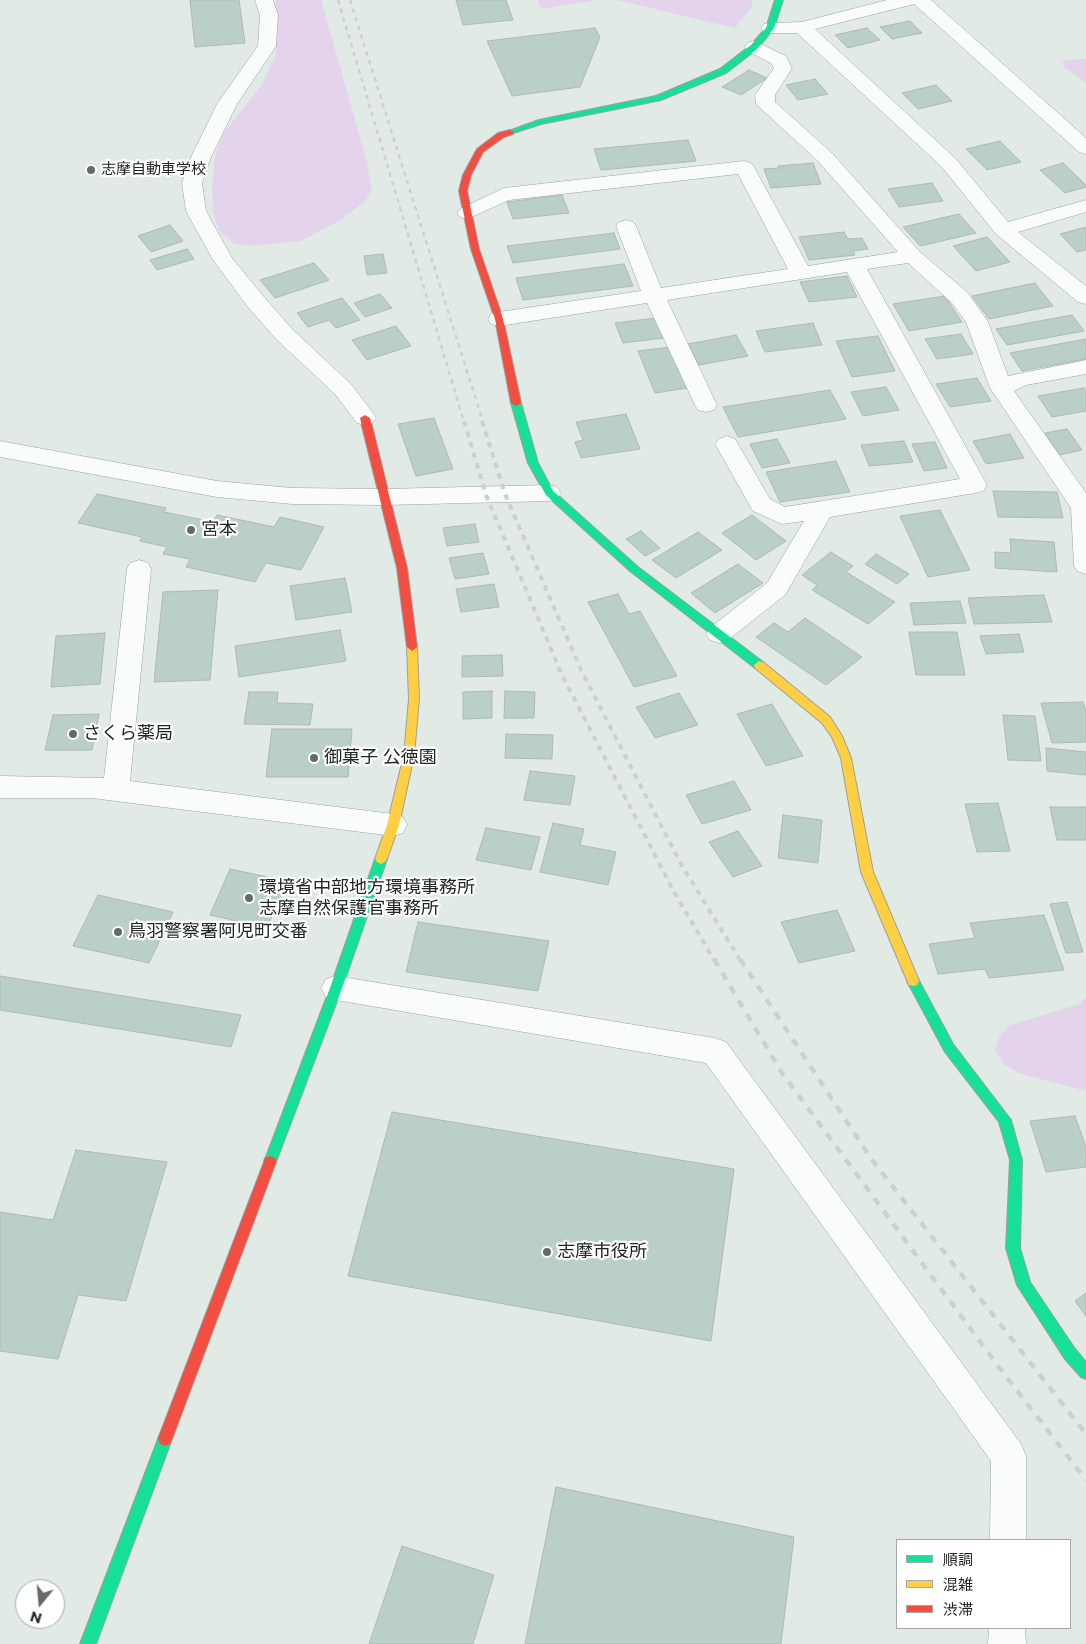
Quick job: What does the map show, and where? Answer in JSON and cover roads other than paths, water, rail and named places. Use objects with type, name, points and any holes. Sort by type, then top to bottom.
[{"type":"street","points":[[88,1644],[336,988],[394,825],[409,755],[414,699],[411,631],[402,568],[365,418],[343,389],[285,335],[256,302],[223,260],[196,211],[192,183],[201,157],[227,104],[267,46],[269,15],[264,0]]},
{"type":"street","points":[[779,0],[770,28],[754,47],[723,71],[693,86],[658,98],[539,122],[501,135],[480,151],[467,175],[463,190],[475,250],[499,319],[518,416],[533,462],[549,493],[634,569],[789,688],[826,720],[837,736],[846,758],[867,872],[910,974],[949,1048],[1005,1120],[1016,1160],[1013,1248],[1024,1286],[1070,1354],[1086,1372]]},
{"type":"street","points":[[770,28],[802,27],[908,0]]},
{"type":"street","points":[[920,0],[1086,148]]},
{"type":"street","points":[[802,27],[949,163],[1003,230],[1086,297]]},
{"type":"street","points":[[754,47],[779,60],[783,68],[765,95],[766,104],[784,118],[825,157],[913,256],[960,298],[977,322],[1001,388],[1083,507],[1086,565]]},
{"type":"street","points":[[467,213],[504,194],[744,167],[801,274]]},
{"type":"street","points":[[1003,230],[1086,206]]},
{"type":"street","points":[[626,226],[654,296],[706,405]]},
{"type":"street","points":[[499,319],[913,256]]},
{"type":"street","points":[[727,444],[761,505],[782,516],[975,485],[854,266]]},
{"type":"street","points":[[1001,388],[1020,378],[1086,366]]},
{"type":"street","points":[[0,449],[217,489],[292,496],[385,497],[549,493]]},
{"type":"street","points":[[718,634],[776,589],[822,510]]},
{"type":"street","points":[[116,790],[139,569]]},
{"type":"street","points":[[0,787],[92,787],[394,825]]},
{"type":"street","points":[[336,988],[715,1051],[1009,1456],[1008,1539]]},
{"type":"street","points":[[1007,1629],[1007,1644]]},
{"type":"railway","points":[[338,0],[464,422]]},
{"type":"railway","points":[[350,0],[483,422]]},
{"type":"railway","points":[[464,421],[486,495],[562,675],[674,892],[714,960]]},
{"type":"railway","points":[[482,421],[505,494],[582,672],[681,864],[740,960]]},
{"type":"railway","points":[[714,959],[782,1073],[995,1362],[1086,1480]]},
{"type":"railway","points":[[740,959],[872,1160],[1086,1434]]},
{"type":"place","name":"志摩自動車学校","points":[[91,170]]},
{"type":"place","name":"宮本","points":[[191,530]]},
{"type":"place","name":"さくら薬局","points":[[73,734]]},
{"type":"place","name":"御菓子 公徳園","points":[[314,758]]},
{"type":"place","name":"環境省中部地方環境事務所 志摩自然保護官事務所","points":[[249,898]]},
{"type":"place","name":"鳥羽警察署阿児町交番","points":[[118,932]]},
{"type":"place","name":"志摩市役所","points":[[547,1252]]}]
